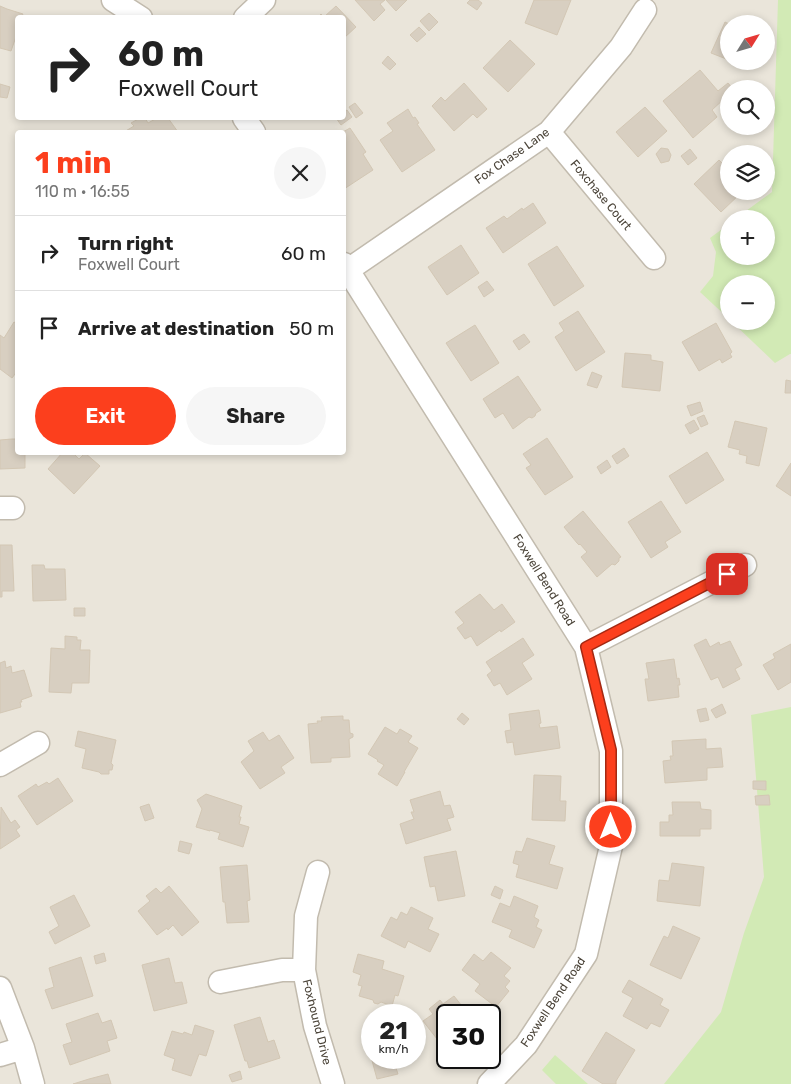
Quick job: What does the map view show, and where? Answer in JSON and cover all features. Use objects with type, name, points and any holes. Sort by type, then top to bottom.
[{"type":"street","points":[[113,0],[136,15]]},
{"type":"street","points":[[248,15],[264,0]]},
{"type":"street","name":"Fox Chase Lane","points":[[346,267],[548,132],[621,47],[645,10]]},
{"type":"street","name":"Foxchase Court","points":[[548,132],[654,258]]},
{"type":"street","name":"Foxwell Bend Road","points":[[346,267],[586,647],[611,750],[611,846],[586,954],[526,1045],[489,1084]]},
{"type":"street","points":[[586,647],[745,566]]},
{"type":"street","points":[[0,766],[38,743]]},
{"type":"street","name":"Foxhound Drive","points":[[318,872],[306,916],[304,970],[315,1026],[333,1084]]},
{"type":"street","points":[[220,982],[282,970],[304,970]]},
{"type":"street","points":[[0,988],[23,1048],[33,1084]]},
{"type":"street","points":[[0,1055],[23,1048]]},
{"type":"shaded area","points":[[0,0],[791,0],[791,1033],[773,1084],[0,1084]]},
{"type":"green space","points":[[778,0],[791,0],[791,354],[775,363],[740,330],[775,330],[775,275],[720,275],[720,311],[700,292],[713,276],[716,252],[710,238],[720,231],[720,265],[775,265],[775,210],[747,210],[761,200],[775,200],[775,145],[773,145]]},
{"type":"green space","points":[[791,707],[791,1084],[664,1084],[721,1012],[744,933],[764,877],[751,715]]},
{"type":"green space","points":[[555,1055],[588,1084],[556,1084],[542,1070]]},
{"type":"building","points":[[355,0],[385,0],[380,4],[385,10],[374,21]]},
{"type":"building","points":[[386,0],[407,0],[396,11]]},
{"type":"building","points":[[470,0],[478,0],[482,3],[477,10],[467,3]]},
{"type":"building","points":[[534,0],[571,0],[557,35],[525,23]]},
{"type":"building","points":[[0,6],[23,14],[15,15],[15,40],[11,51],[0,48]]},
{"type":"building","points":[[336,6],[345,15],[326,15]]},
{"type":"building","points":[[429,13],[438,22],[429,31],[420,21]]},
{"type":"building","points":[[346,16],[356,27],[346,36]]},
{"type":"building","points":[[419,27],[426,34],[417,42],[410,35]]},
{"type":"building","points":[[720,33],[720,56],[711,53]]},
{"type":"building","points":[[510,40],[535,64],[508,92],[483,68]]},
{"type":"building","points":[[388,56],[396,64],[390,70],[382,63]]},
{"type":"building","points":[[700,70],[718,91],[720,89],[720,103],[712,110],[717,117],[693,138],[663,101]]},
{"type":"building","points":[[464,83],[487,109],[477,118],[473,114],[454,131],[432,106],[441,97],[445,101]]},
{"type":"building","points":[[0,84],[10,87],[7,98],[0,97]]},
{"type":"building","points":[[355,103],[363,113],[356,118],[349,107]]},
{"type":"building","points":[[645,107],[667,131],[638,157],[616,132]]},
{"type":"building","points":[[408,109],[435,150],[402,172],[380,140],[393,131],[387,123]]},
{"type":"building","points":[[346,111],[352,117],[341,125],[337,120],[346,120]]},
{"type":"building","points":[[136,120],[146,120],[148,123],[153,120],[169,120],[177,130],[127,130],[134,126],[131,123]]},
{"type":"building","points":[[350,128],[366,152],[363,154],[373,170],[346,188],[346,130]]},
{"type":"building","points":[[661,148],[668,149],[671,155],[669,161],[661,163],[656,154]]},
{"type":"building","points":[[690,149],[697,158],[688,165],[681,156]]},
{"type":"building","points":[[719,160],[720,200],[734,200],[720,211],[694,184]]},
{"type":"building","points":[[533,203],[546,223],[503,253],[486,228],[504,216],[507,219],[522,208],[523,210]]},
{"type":"building","points":[[461,245],[479,273],[447,295],[428,267]]},
{"type":"building","points":[[557,246],[584,286],[554,306],[528,264]]},
{"type":"building","points":[[487,281],[494,290],[484,297],[478,287]]},
{"type":"building","points":[[578,311],[605,352],[576,371],[555,337],[564,331],[559,323]]},
{"type":"building","points":[[15,322],[15,374],[12,378],[0,369],[0,335],[4,338]]},
{"type":"building","points":[[716,323],[732,352],[730,354],[732,357],[722,363],[720,359],[699,371],[682,342]]},
{"type":"building","points":[[475,325],[499,363],[471,381],[446,343]]},
{"type":"building","points":[[524,334],[530,342],[519,350],[513,341]]},
{"type":"building","points":[[625,353],[651,355],[651,360],[663,362],[660,391],[622,387]]},
{"type":"building","points":[[592,372],[602,376],[597,388],[587,385]]},
{"type":"building","points":[[518,376],[541,410],[535,416],[529,417],[513,429],[503,413],[495,418],[483,399]]},
{"type":"building","points":[[786,380],[791,381],[791,393],[785,393]]},
{"type":"building","points":[[700,402],[703,411],[691,416],[687,406]]},
{"type":"building","points":[[704,415],[708,424],[701,427],[697,418]]},
{"type":"building","points":[[694,420],[699,429],[690,434],[685,425]]},
{"type":"building","points":[[735,421],[767,428],[759,466],[746,463],[747,456],[739,454],[740,450],[728,447]]},
{"type":"building","points":[[547,438],[573,477],[545,495],[526,468],[531,465],[523,454]]},
{"type":"building","points":[[15,439],[15,455],[25,455],[25,468],[0,469],[0,440]]},
{"type":"building","points":[[624,448],[629,456],[617,464],[612,456]]},
{"type":"building","points":[[707,452],[724,480],[686,504],[669,476]]},
{"type":"building","points":[[60,455],[75,455],[79,459],[83,455],[87,455],[100,466],[74,494],[48,469]]},
{"type":"building","points":[[607,460],[611,467],[601,474],[597,467]]},
{"type":"building","points":[[791,463],[791,496],[776,486]]},
{"type":"building","points":[[661,501],[681,532],[665,542],[668,547],[651,558],[628,522]]},
{"type":"building","points":[[583,511],[621,557],[615,565],[612,564],[597,577],[581,557],[587,552],[564,527]]},
{"type":"building","points":[[0,545],[12,545],[14,591],[2,591],[2,597],[0,597]]},
{"type":"building","points":[[32,565],[44,565],[45,569],[65,569],[66,600],[33,601]]},
{"type":"building","points":[[480,594],[494,610],[502,604],[515,622],[477,646],[471,636],[465,639],[457,628],[464,623],[455,612]]},
{"type":"building","points":[[74,608],[85,608],[85,616],[74,616]]},
{"type":"building","points":[[65,636],[77,637],[77,640],[81,640],[80,650],[90,650],[89,683],[72,683],[71,693],[49,692],[51,648],[65,649]]},
{"type":"building","points":[[523,638],[534,655],[522,663],[532,679],[507,695],[500,683],[494,686],[487,675],[492,671],[486,662]]},
{"type":"building","points":[[706,639],[710,647],[719,642],[720,645],[730,641],[742,665],[735,669],[740,679],[723,688],[718,677],[711,680],[694,645]]},
{"type":"building","points":[[791,644],[791,682],[778,690],[763,665],[775,658],[773,654]]},
{"type":"building","points":[[674,659],[677,679],[679,678],[680,685],[678,685],[679,697],[648,701],[645,679],[649,679],[646,663]]},
{"type":"building","points":[[5,661],[6,668],[11,666],[12,673],[24,670],[32,696],[21,700],[21,707],[0,713],[0,663]]},
{"type":"building","points":[[722,704],[726,713],[716,718],[711,710]]},
{"type":"building","points":[[706,708],[709,720],[700,722],[697,710]]},
{"type":"building","points":[[539,710],[540,728],[557,726],[560,748],[515,755],[513,742],[507,743],[505,731],[511,730],[509,714]]},
{"type":"building","points":[[462,713],[469,719],[464,725],[457,719]]},
{"type":"building","points":[[343,716],[343,720],[349,720],[350,733],[353,734],[353,737],[349,739],[350,757],[331,758],[331,762],[311,763],[308,724],[322,721],[321,717]]},
{"type":"building","points":[[385,727],[397,734],[400,729],[412,736],[408,742],[418,748],[397,786],[378,774],[384,765],[368,754]]},
{"type":"building","points":[[78,731],[116,740],[111,763],[113,765],[112,770],[109,770],[109,774],[101,774],[82,768],[86,749],[75,746]]},
{"type":"building","points":[[263,732],[269,741],[279,735],[294,758],[281,767],[285,773],[260,789],[241,762],[254,751],[248,741]]},
{"type":"building","points":[[706,739],[706,749],[721,748],[723,767],[707,768],[707,780],[665,783],[663,761],[671,760],[670,756],[673,756],[672,741]]},
{"type":"building","points":[[534,775],[561,776],[560,801],[566,801],[565,821],[532,820]]},
{"type":"building","points":[[58,778],[73,801],[37,825],[18,796],[36,784],[38,787],[47,782],[49,784]]},
{"type":"building","points":[[753,781],[766,781],[766,790],[753,789]]},
{"type":"building","points":[[440,791],[444,806],[450,805],[454,817],[447,819],[451,830],[406,844],[400,824],[414,819],[410,800]]},
{"type":"building","points":[[206,794],[242,806],[239,824],[249,827],[243,847],[218,839],[220,833],[196,827],[202,809],[197,800]]},
{"type":"building","points":[[769,795],[770,805],[756,805],[755,796]]},
{"type":"building","points":[[672,802],[700,802],[701,809],[711,810],[711,829],[700,829],[700,836],[660,836],[660,822],[669,822],[669,815],[673,815]]},
{"type":"building","points":[[149,804],[154,818],[145,821],[140,807]]},
{"type":"building","points":[[1,807],[11,823],[15,820],[20,827],[16,830],[20,836],[0,849]]},
{"type":"building","points":[[527,838],[555,846],[549,864],[563,868],[557,889],[516,877],[519,865],[513,863],[516,851],[522,852]]},
{"type":"building","points":[[180,841],[192,844],[189,854],[178,851]]},
{"type":"building","points":[[456,851],[465,896],[438,901],[435,886],[430,887],[424,857]]},
{"type":"building","points":[[672,863],[704,867],[700,906],[657,901],[659,880],[669,881]]},
{"type":"building","points":[[247,865],[250,900],[247,901],[249,922],[227,923],[220,867]]},
{"type":"building","points":[[169,886],[199,922],[182,936],[173,925],[168,930],[167,928],[157,935],[138,911],[150,901],[146,896],[156,888],[161,893]]},
{"type":"building","points":[[495,886],[503,890],[500,899],[491,895]]},
{"type":"building","points":[[74,895],[90,926],[55,944],[49,932],[59,926],[50,907]]},
{"type":"building","points":[[514,896],[538,906],[534,917],[539,920],[536,927],[542,930],[534,948],[509,937],[512,930],[492,922],[500,903],[510,907]]},
{"type":"building","points":[[411,907],[433,918],[428,929],[439,934],[430,952],[408,941],[405,948],[381,936],[391,917],[397,920],[401,912],[407,915]]},
{"type":"building","points":[[673,926],[700,938],[681,979],[650,965],[664,936],[668,938]]},
{"type":"building","points":[[491,952],[511,968],[504,976],[510,981],[505,987],[509,991],[498,1004],[492,1004],[475,991],[480,984],[462,970],[474,954],[483,961]]},
{"type":"building","points":[[104,953],[106,961],[96,964],[94,956]]},
{"type":"building","points":[[358,954],[384,961],[382,969],[404,976],[398,996],[395,995],[393,1004],[381,1002],[378,1004],[374,1003],[373,1000],[359,996],[362,986],[358,985],[361,975],[353,972]]},
{"type":"building","points":[[81,957],[93,996],[52,1009],[45,990],[54,987],[49,968]]},
{"type":"building","points":[[169,958],[175,983],[182,982],[187,1003],[154,1011],[142,965]]},
{"type":"building","points":[[629,980],[663,999],[660,1005],[669,1010],[660,1027],[651,1023],[647,1029],[623,1016],[633,998],[622,992]]},
{"type":"building","points":[[454,996],[460,1004],[443,1004]]},
{"type":"building","points":[[440,1000],[443,1004],[436,1004],[436,1038],[426,1025],[426,1019],[433,1014],[429,1009]]},
{"type":"building","points":[[98,1013],[102,1023],[111,1020],[117,1038],[107,1041],[110,1051],[70,1065],[63,1045],[72,1042],[66,1024]]},
{"type":"building","points":[[260,1017],[268,1042],[274,1040],[280,1058],[249,1068],[234,1025]]},
{"type":"building","points":[[195,1025],[214,1031],[206,1056],[199,1054],[191,1076],[172,1070],[175,1059],[164,1055],[172,1031],[192,1035]]},
{"type":"building","points":[[606,1032],[635,1050],[616,1084],[603,1084],[582,1071]]},
{"type":"building","points":[[374,1069],[396,1069],[398,1074],[377,1079]]},
{"type":"building","points":[[240,1071],[242,1079],[232,1082],[229,1075]]},
{"type":"building","points":[[108,1074],[111,1084],[73,1084],[89,1079]]},
{"type":"route","points":[[611,827],[611,750],[586,647],[727,574]]}]
